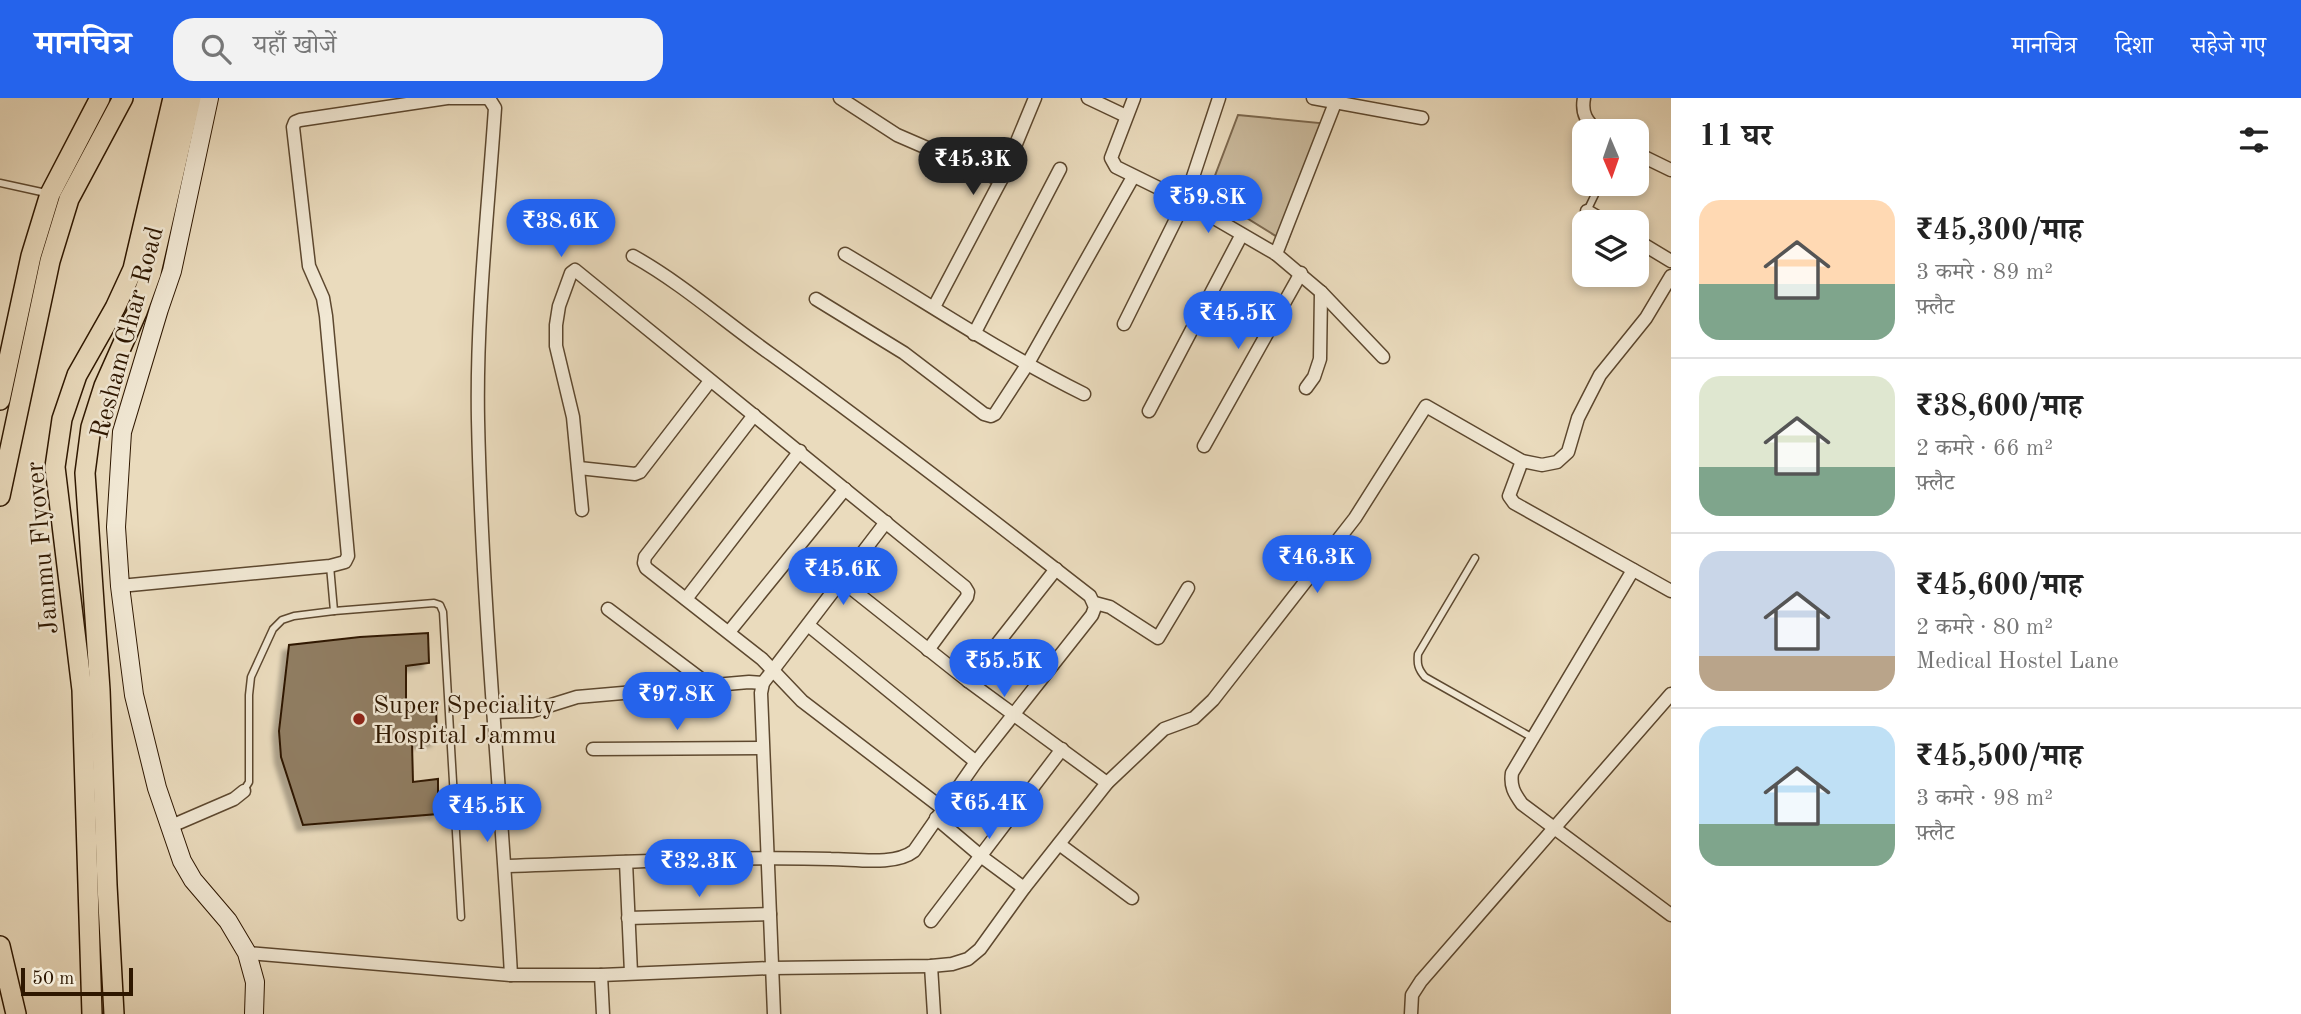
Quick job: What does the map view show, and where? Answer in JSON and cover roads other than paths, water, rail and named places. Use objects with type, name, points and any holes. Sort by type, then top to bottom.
[{"type":"main road","points":[[0,400],[31,256],[50,194],[100,98]]},
{"type":"main road","points":[[0,496],[50,261],[65,211],[123,98]]},
{"type":"main road","name":"Jammu Flyover","points":[[92,1014],[82,690],[55,467],[62,419],[77,375],[133,270],[173,98]]},
{"type":"main road","name":"Jammu Flyover","points":[[114,1014],[100,690],[85,472],[91,427],[104,386],[151,273],[191,98]]},
{"type":"main road","points":[[0,946],[16,1014]]},
{"type":"street","name":"Resham Ghar Road","points":[[209,98],[172,271],[122,432],[116,527],[120,586],[134,695],[157,788],[181,861],[192,880],[228,921],[247,953],[254,982],[254,1014]]},
{"type":"street","points":[[120,586],[330,566],[345,562],[348,556],[326,316],[323,298],[309,265],[293,127],[295,122],[300,120],[449,98],[490,100],[495,108],[478,394],[493,712],[511,975]]},
{"type":"street","points":[[840,98],[897,135],[1001,180]]},
{"type":"street","points":[[934,307],[1001,180],[1035,98]]},
{"type":"street","points":[[1088,98],[1126,116]]},
{"type":"street","points":[[1134,98],[1111,158],[1116,167],[1185,201],[1276,254],[1321,292],[1383,357]]},
{"type":"street","points":[[1124,324],[1185,201],[1219,98]]},
{"type":"street","points":[[1313,98],[1422,118]]},
{"type":"street","points":[[1584,98],[1582,106],[1586,119]]},
{"type":"street","points":[[1276,254],[1335,103]]},
{"type":"street","points":[[1649,159],[1671,170]]},
{"type":"street","points":[[974,334],[1060,169]]},
{"type":"street","points":[[816,299],[904,353],[988,416],[995,414],[1027,365],[1133,177]]},
{"type":"street","points":[[1149,411],[1241,236]]},
{"type":"street","points":[[1649,248],[1671,261]]},
{"type":"street","points":[[845,254],[974,334],[1084,394]]},
{"type":"street","points":[[633,257],[706,303],[743,335],[886,438],[1056,569],[1095,603],[1110,607],[1158,638],[1188,588]]},
{"type":"street","points":[[582,510],[573,417],[556,346],[559,306],[573,271],[579,272],[965,587],[967,597],[928,650]]},
{"type":"street","points":[[1204,446],[1301,273]]},
{"type":"street","points":[[247,953],[511,975],[931,966],[952,964],[968,958],[980,949],[1024,888],[1107,783],[1164,729],[1194,718],[1213,700],[1355,518],[1426,406],[1522,461],[1549,465],[1557,462],[1568,452],[1578,418],[1600,375],[1646,318],[1671,276]]},
{"type":"street","points":[[1306,388],[1314,377],[1320,359],[1321,292]]},
{"type":"street","points":[[579,468],[635,474],[640,472],[710,381]]},
{"type":"street","points":[[754,415],[645,557],[646,568],[729,632],[773,670],[802,701],[939,813],[982,857],[1024,888]]},
{"type":"street","points":[[686,599],[800,451]]},
{"type":"street","points":[[1522,461],[1509,496],[1514,503],[1671,591]]},
{"type":"street","points":[[729,632],[845,489]]},
{"type":"street","points":[[774,1014],[760,705],[763,683],[886,522]]},
{"type":"street","points":[[968,681],[1056,569]]},
{"type":"street","points":[[1633,570],[1512,773],[1510,782],[1522,804],[1671,915]]},
{"type":"street","points":[[842,581],[968,681],[1107,783]]},
{"type":"street","points":[[505,866],[768,857],[906,857],[914,851],[976,762],[1092,615],[1095,603]]},
{"type":"street","points":[[608,609],[709,685]]},
{"type":"street","points":[[808,625],[976,762]]},
{"type":"street","points":[[493,712],[532,711],[570,698],[709,685],[763,683]]},
{"type":"street","points":[[1411,1014],[1412,995],[1422,981],[1671,694]]},
{"type":"street","points":[[593,749],[762,748]]},
{"type":"street","points":[[931,921],[1062,749]]},
{"type":"street","points":[[169,827],[234,799],[244,791]]},
{"type":"street","points":[[1059,844],[1132,898]]},
{"type":"street","points":[[626,862],[631,973]]},
{"type":"street","points":[[628,918],[770,914]]},
{"type":"street","points":[[931,966],[934,1014]]},
{"type":"street","points":[[601,975],[603,1014]]},
{"type":"lane","points":[[0,183],[50,194]]},
{"type":"lane","points":[[1475,558],[1419,654],[1419,671],[1425,677],[1533,738]]},
{"type":"lane","points":[[330,566],[334,611]]},
{"type":"lane","points":[[244,791],[249,782],[251,677],[273,629],[282,620],[334,611],[434,603],[440,605],[443,612],[461,917]]},
{"type":"place","name":"Super Speciality Hospital Jammu","points":[[359,719]]}]
